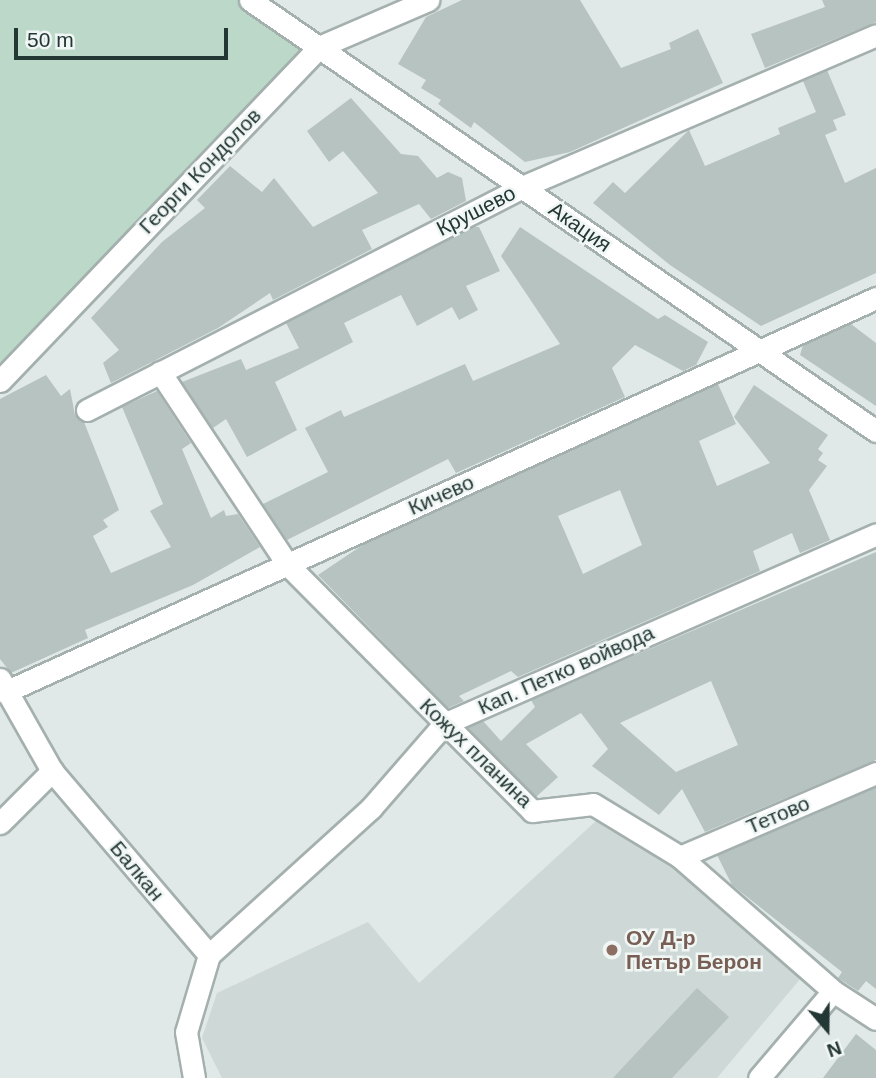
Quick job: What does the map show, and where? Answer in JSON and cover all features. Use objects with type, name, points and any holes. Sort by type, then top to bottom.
[{"type":"street","name":"Акация","points":[[250,0],[876,431]]},
{"type":"street","name":"Георги Кондолов","points":[[0,381],[319,47],[428,0]]},
{"type":"street","name":"Крушево","points":[[87,410],[523,187],[876,36]]},
{"type":"street","name":"Кичево","points":[[2,685],[288,564],[876,298]]},
{"type":"street","name":"Кожух планина","points":[[160,372],[288,564],[532,811],[593,804],[680,857],[833,990],[876,1019]]},
{"type":"street","name":"Кап. Петко войвода","points":[[209,955],[371,808],[444,724],[876,534]]},
{"type":"street","name":"Балкан","points":[[2,685],[52,771],[209,955]]},
{"type":"street","points":[[0,823],[52,771]]},
{"type":"street","name":"Тетово","points":[[680,857],[876,774]]},
{"type":"street","points":[[194,1078],[186,1032],[209,955]]},
{"type":"street","points":[[759,1078],[833,990]]},
{"type":"shaded area","name":"ОУ Д-р Петър Берон","points":[[608,810],[801,978],[717,1078],[222,1078],[202,1038],[217,993],[368,922],[419,983]]},
{"type":"green space","points":[[0,0],[250,0],[319,47],[0,381]]},
{"type":"building","points":[[462,0],[580,0],[621,68],[671,49],[669,43],[698,29],[723,83],[570,152],[525,162],[474,122],[471,128],[438,104],[441,100],[421,88],[426,80],[398,64],[426,17]]},
{"type":"building","points":[[822,0],[876,0],[876,22],[765,68],[751,34],[825,7]]},
{"type":"building","points":[[827,70],[846,115],[833,120],[837,130],[825,135],[845,183],[876,168],[876,273],[761,326],[670,265],[593,203],[613,182],[625,193],[689,130],[705,166],[780,134],[778,128],[816,112],[803,81]]},
{"type":"building","points":[[351,98],[401,154],[418,156],[437,178],[448,172],[462,178],[466,201],[431,219],[419,204],[362,230],[372,249],[273,300],[270,293],[218,328],[111,383],[103,363],[119,350],[91,318],[162,242],[205,208],[197,200],[230,166],[262,192],[274,178],[313,227],[378,193],[343,151],[329,162],[307,131]]},
{"type":"building","points":[[472,227],[479,227],[500,271],[466,286],[478,310],[459,320],[452,307],[417,326],[401,295],[344,323],[353,342],[275,382],[297,430],[247,457],[226,419],[213,428],[182,382],[241,359],[246,370],[299,348],[286,323]]},
{"type":"building","points":[[520,227],[658,319],[665,315],[708,342],[696,365],[683,371],[635,345],[612,368],[625,397],[456,473],[448,459],[287,540],[263,504],[328,472],[305,428],[341,410],[344,417],[465,364],[473,381],[560,344],[501,256]]},
{"type":"building","points":[[851,324],[876,343],[876,406],[800,355],[803,345]]},
{"type":"building","points":[[46,375],[61,396],[70,389],[75,415],[84,422],[119,510],[103,520],[108,527],[93,536],[111,573],[171,547],[150,511],[163,504],[122,407],[157,391],[191,443],[182,449],[211,518],[224,510],[226,516],[238,514],[260,547],[193,585],[85,630],[88,638],[11,673],[0,659],[0,399]]},
{"type":"building","points":[[718,384],[736,424],[699,441],[717,486],[770,463],[734,417],[754,385],[828,435],[818,449],[823,453],[818,460],[827,466],[809,490],[830,540],[800,553],[792,533],[753,551],[760,571],[518,677],[511,671],[459,696],[464,701],[448,708],[318,575],[364,544]],"holes":[[[620,490],[642,545],[583,574],[558,516]]]},
{"type":"building","points":[[876,552],[876,760],[705,832],[682,789],[659,815],[592,766],[608,749],[581,713],[526,744],[558,777],[536,797],[468,728],[483,721],[501,741],[535,707],[531,700]],"holes":[[[711,681],[738,745],[676,772],[620,723]]]},
{"type":"building","points":[[876,787],[876,989],[866,981],[858,991],[838,978],[842,972],[732,885],[717,855]]},
{"type":"building","points":[[697,988],[729,1017],[672,1078],[613,1078]]},
{"type":"building","points":[[856,1034],[876,1050],[876,1078],[823,1078]]},
{"type":"place","name":"ОУ Д-р Петър Берон","points":[[612,950]]}]
